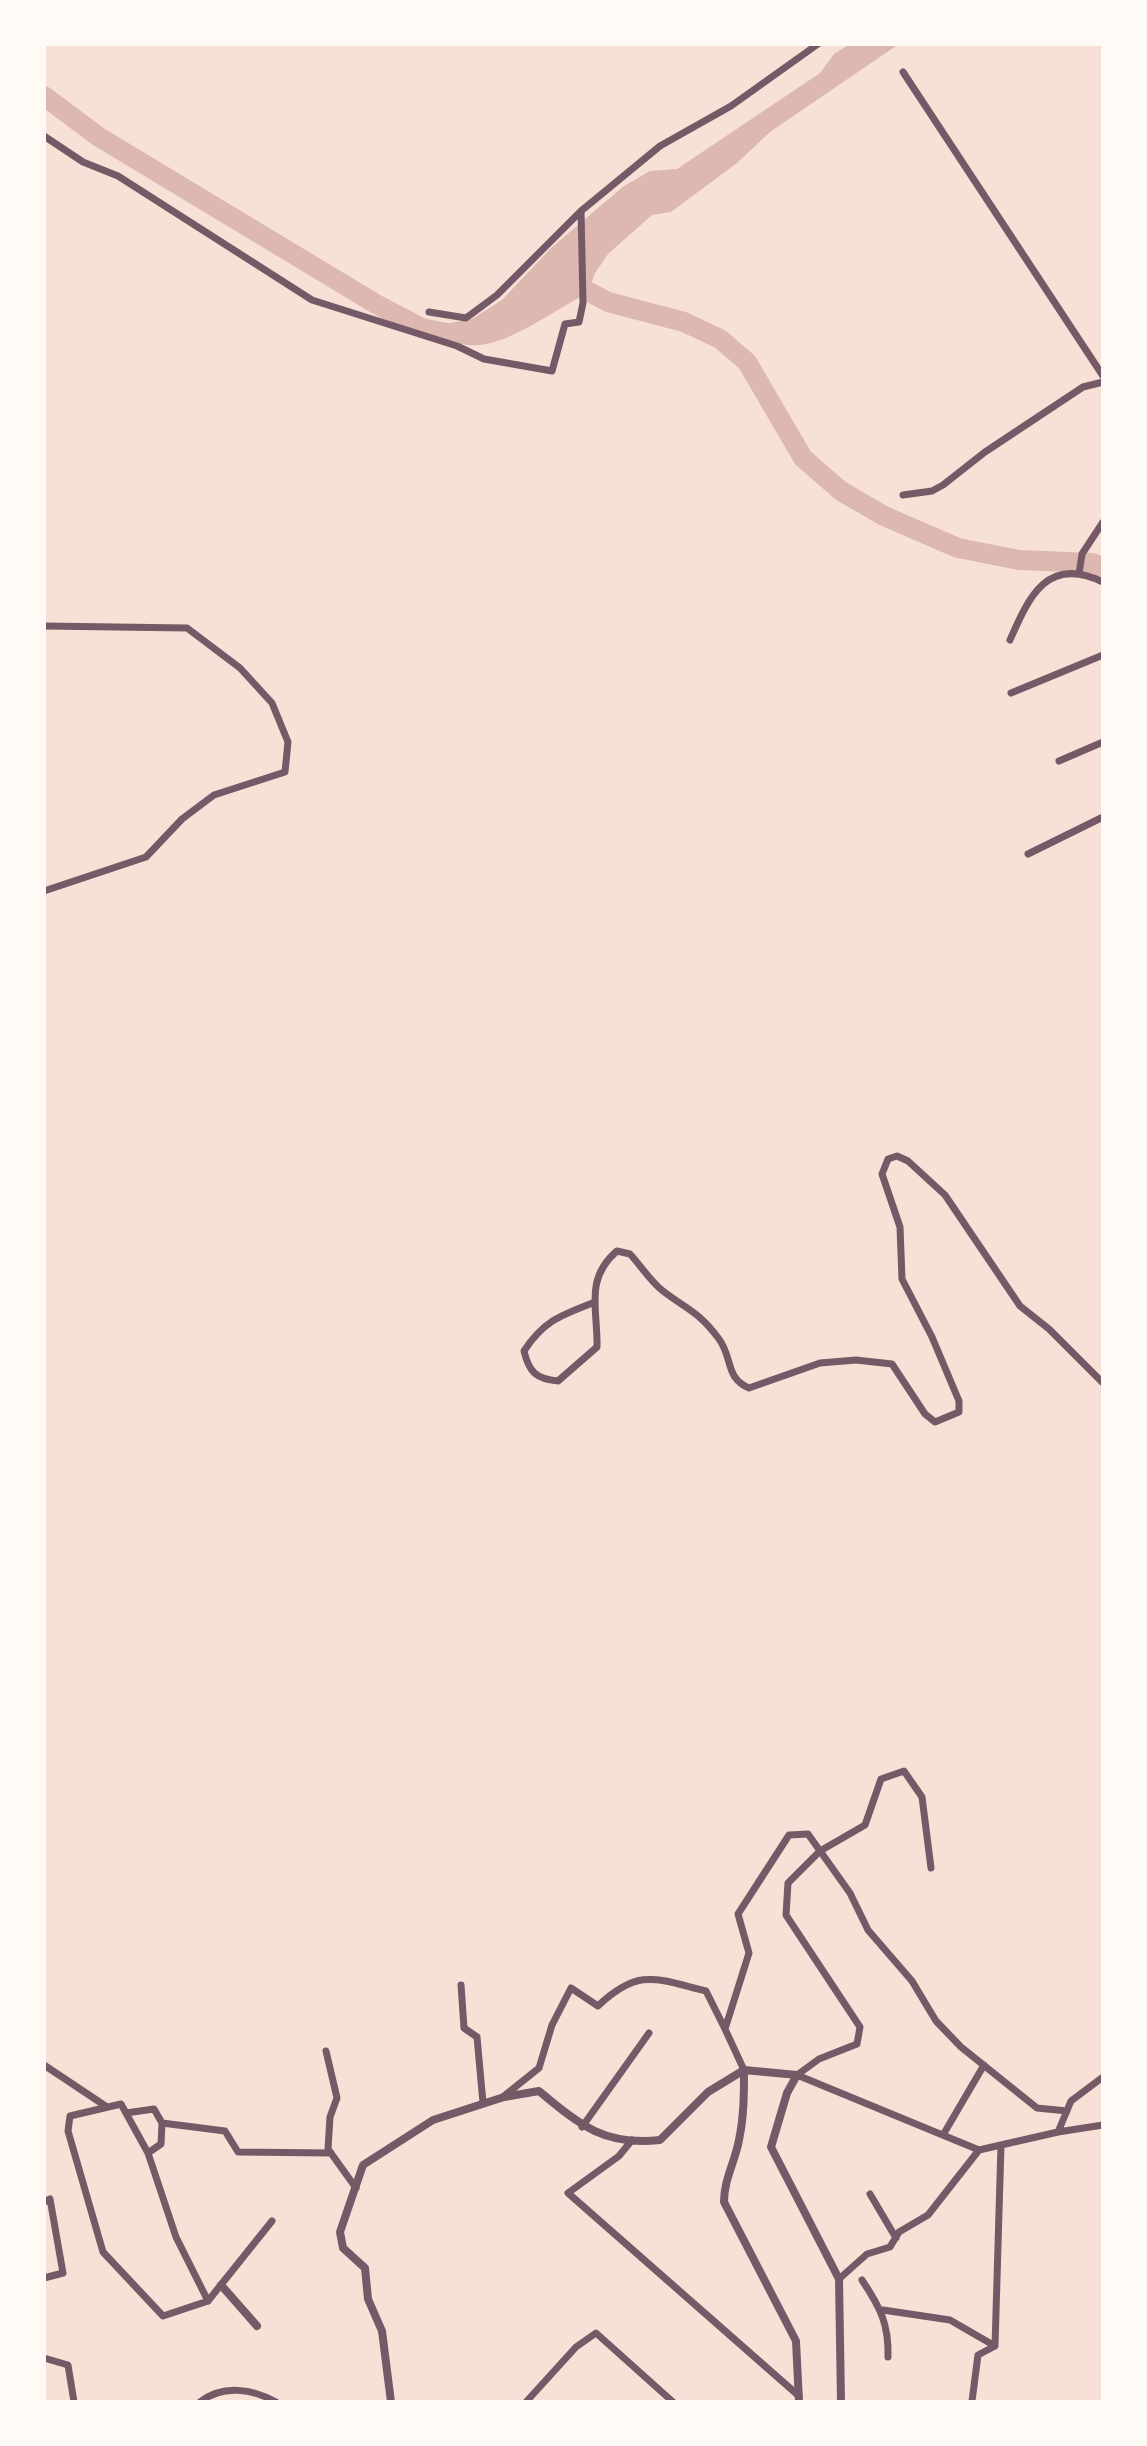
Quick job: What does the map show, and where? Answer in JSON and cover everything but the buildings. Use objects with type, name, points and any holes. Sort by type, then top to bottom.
[{"type":"street","points":[[429,312],[466,318],[497,295],[660,146],[731,106],[818,44]]},
{"type":"street","points":[[903,72],[1103,376]]},
{"type":"street","points":[[44,136],[83,162],[118,176],[312,300],[457,346],[484,359],[552,371],[565,324],[579,322],[583,302],[581,215]]},
{"type":"street","points":[[903,495],[932,491],[943,485],[985,452],[1083,387],[1103,382]]},
{"type":"street","points":[[1079,572],[1082,554],[1103,522]]},
{"type":"street","points":[[1010,640],[1031,593],[1062,574],[1079,572],[1103,582]]},
{"type":"street","points":[[44,626],[187,628],[240,668],[272,703],[288,742],[285,772],[214,795],[182,819],[146,857],[44,891]]},
{"type":"street","points":[[1011,693],[1103,655]]},
{"type":"street","points":[[1059,761],[1103,742]]},
{"type":"street","points":[[1028,854],[1103,817]]},
{"type":"street","points":[[595,1302],[549,1321],[531,1341],[524,1351],[528,1369],[540,1380],[558,1381],[597,1347],[595,1302],[593,1289],[605,1261],[617,1251],[630,1254],[661,1290],[700,1314],[727,1349],[729,1370],[736,1382],[749,1388],[820,1363],[892,1364],[925,1414],[935,1422],[951,1417],[959,1412],[959,1401],[932,1337],[902,1279],[900,1227],[882,1174],[888,1159],[897,1156],[908,1161],[945,1195],[1020,1306],[1049,1329],[1103,1383]]},
{"type":"street","points":[[841,2402],[839,2279],[771,2147],[787,2093],[797,2075],[819,2059],[857,2044],[860,2027],[786,1915],[788,1883],[820,1851],[865,1825],[881,1779],[904,1771],[922,1797],[931,1868]]},
{"type":"street","points":[[725,2029],[749,1953],[738,1914],[789,1835],[808,1834],[850,1893],[868,1930],[912,1981],[936,2021],[1037,2108],[1067,2111]]},
{"type":"street","points":[[504,2097],[539,2068],[552,2025],[571,1988],[598,2006],[619,1986],[646,1976],[706,1991],[744,2070],[743,2118],[739,2143],[724,2187],[724,2202],[796,2341],[799,2399]]},
{"type":"street","points":[[461,1985],[464,2028],[477,2037],[483,2103]]},
{"type":"street","points":[[582,2127],[649,2033]]},
{"type":"street","points":[[326,2051],[337,2098],[330,2117],[328,2149],[356,2188]]},
{"type":"street","points":[[44,2065],[107,2107]]},
{"type":"street","points":[[943,2135],[984,2065]]},
{"type":"street","points":[[391,2402],[382,2331],[368,2299],[365,2268],[343,2248],[340,2232],[363,2165],[433,2120],[504,2097],[539,2091],[582,2127],[621,2141],[660,2140],[708,2092],[744,2070],[797,2075],[979,2150],[1103,2125]]},
{"type":"street","points":[[1058,2132],[1071,2101],[1103,2077]]},
{"type":"street","points":[[208,2301],[176,2237],[148,2153],[121,2104],[70,2116],[68,2131],[103,2252],[163,2316],[208,2301],[272,2221]]},
{"type":"street","points":[[126,2113],[154,2109],[162,2123],[161,2144],[148,2153]]},
{"type":"street","points":[[162,2123],[225,2131],[238,2152],[331,2153]]},
{"type":"street","points":[[632,2140],[619,2156],[568,2193],[799,2399]]},
{"type":"street","points":[[995,2346],[1001,2145]]},
{"type":"street","points":[[839,2279],[867,2254],[890,2247],[896,2238],[928,2215],[979,2150]]},
{"type":"street","points":[[870,2194],[896,2238]]},
{"type":"street","points":[[44,2202],[50,2199],[63,2273],[44,2278]]},
{"type":"street","points":[[862,2280],[883,2310],[889,2329],[888,2357]]},
{"type":"street","points":[[221,2285],[257,2326]]},
{"type":"street","points":[[883,2310],[950,2320],[995,2346]]},
{"type":"street","points":[[526,2402],[576,2347],[596,2333],[673,2402]]},
{"type":"street","points":[[972,2401],[978,2355],[995,2346]]},
{"type":"street","points":[[44,2358],[68,2365],[74,2402]]},
{"type":"street","points":[[200,2402],[208,2396],[243,2388],[276,2402]]},
{"type":"shaded area","points":[[850,44],[899,44],[770,132],[737,163],[671,212],[652,215],[608,254],[595,273],[587,294],[513,335],[483,345],[456,343],[422,328],[472,319],[502,300],[551,248],[624,186],[650,171],[677,169],[820,73],[834,54]]},
{"type":"waterway","points":[[44,96],[99,137],[376,304],[422,328],[446,333]]},
{"type":"waterway","points":[[564,289],[578,286],[608,302],[684,322],[720,339],[747,362],[803,458],[841,491],[884,516],[958,548],[1019,560],[1092,563],[1103,567]]}]
